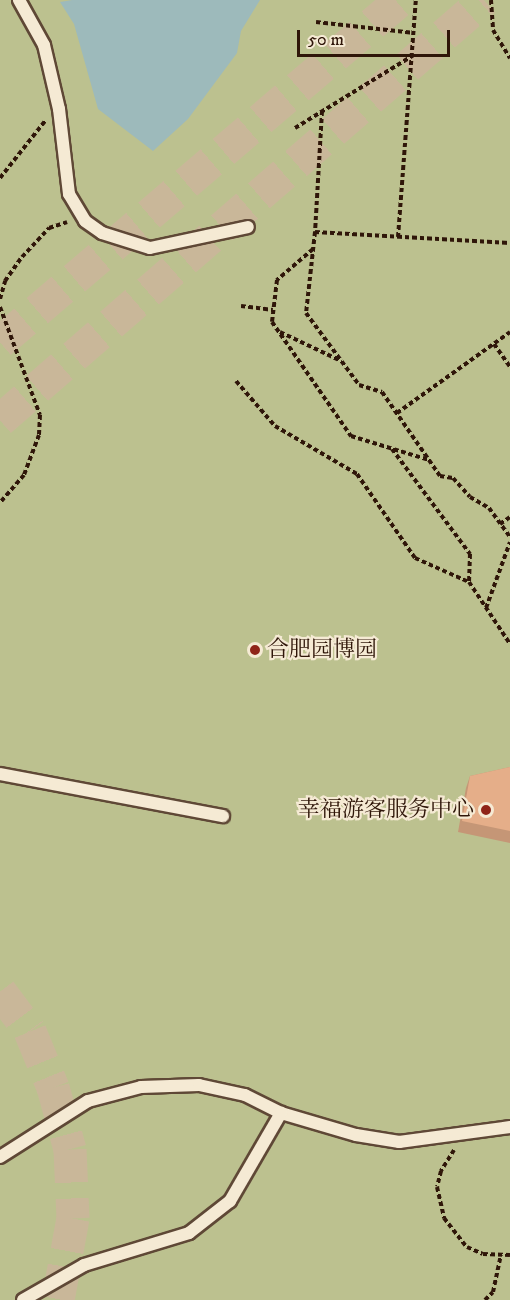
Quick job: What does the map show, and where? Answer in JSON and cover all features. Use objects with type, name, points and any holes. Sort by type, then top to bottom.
[{"type":"lane","points":[[19,0],[44,45],[59,109],[69,194],[85,221],[102,233],[150,248],[248,227]]},
{"type":"lane","points":[[0,774],[223,816]]},
{"type":"lane","points":[[0,1157],[88,1101],[141,1087],[199,1085],[245,1095],[281,1113],[356,1135],[399,1142],[462,1136],[510,1127]]},
{"type":"lane","points":[[23,1300],[84,1265],[189,1233],[230,1201],[281,1113]]},
{"type":"path","points":[[398,237],[416,0]]},
{"type":"path","points":[[491,0],[493,30],[510,58]]},
{"type":"path","points":[[316,22],[414,33]]},
{"type":"path","points":[[295,128],[413,55]]},
{"type":"path","points":[[0,178],[59,109]]},
{"type":"path","points":[[321,111],[315,232],[306,313],[359,385],[382,392],[440,476],[453,478],[470,497],[489,508],[510,537]]},
{"type":"path","points":[[0,299],[5,281],[49,228],[65,222],[85,221]]},
{"type":"path","points":[[315,232],[510,243]]},
{"type":"path","points":[[313,249],[276,280],[272,322],[351,436],[430,460]]},
{"type":"path","points":[[241,306],[273,310]]},
{"type":"path","points":[[0,307],[40,415],[39,435],[24,475],[0,503]]},
{"type":"path","points":[[279,332],[342,361]]},
{"type":"path","points":[[397,413],[510,332]]},
{"type":"path","points":[[494,344],[510,367]]},
{"type":"path","points":[[236,381],[275,426],[357,474],[415,558],[469,582],[510,644]]},
{"type":"path","points":[[392,449],[470,554],[469,582]]},
{"type":"path","points":[[500,524],[510,517]]},
{"type":"path","points":[[486,608],[510,542]]},
{"type":"path","points":[[462,1136],[441,1171],[438,1199],[449,1226],[467,1247],[483,1254],[510,1255]]},
{"type":"path","points":[[485,1300],[493,1292],[501,1255]]},
{"type":"green space","name":"合肥园博园","points":[[0,0],[510,0],[510,1300],[0,1300]]},
{"type":"water","points":[[72,0],[260,0],[241,31],[237,53],[188,119],[153,151],[98,109],[74,24],[60,2]]},
{"type":"building","name":"幸福游客服务中心","points":[[510,767],[510,831],[462,821],[470,776]]},
{"type":"tunnel","points":[[0,342],[400,0]]},
{"type":"tunnel","points":[[0,420],[484,0]]},
{"type":"tunnel","points":[[0,991],[30,1031],[53,1087],[70,1149],[73,1218],[58,1300]]},
{"type":"place","name":"合肥园博园","points":[[255,650]]},
{"type":"place","name":"幸福游客服务中心","points":[[486,810]]}]
